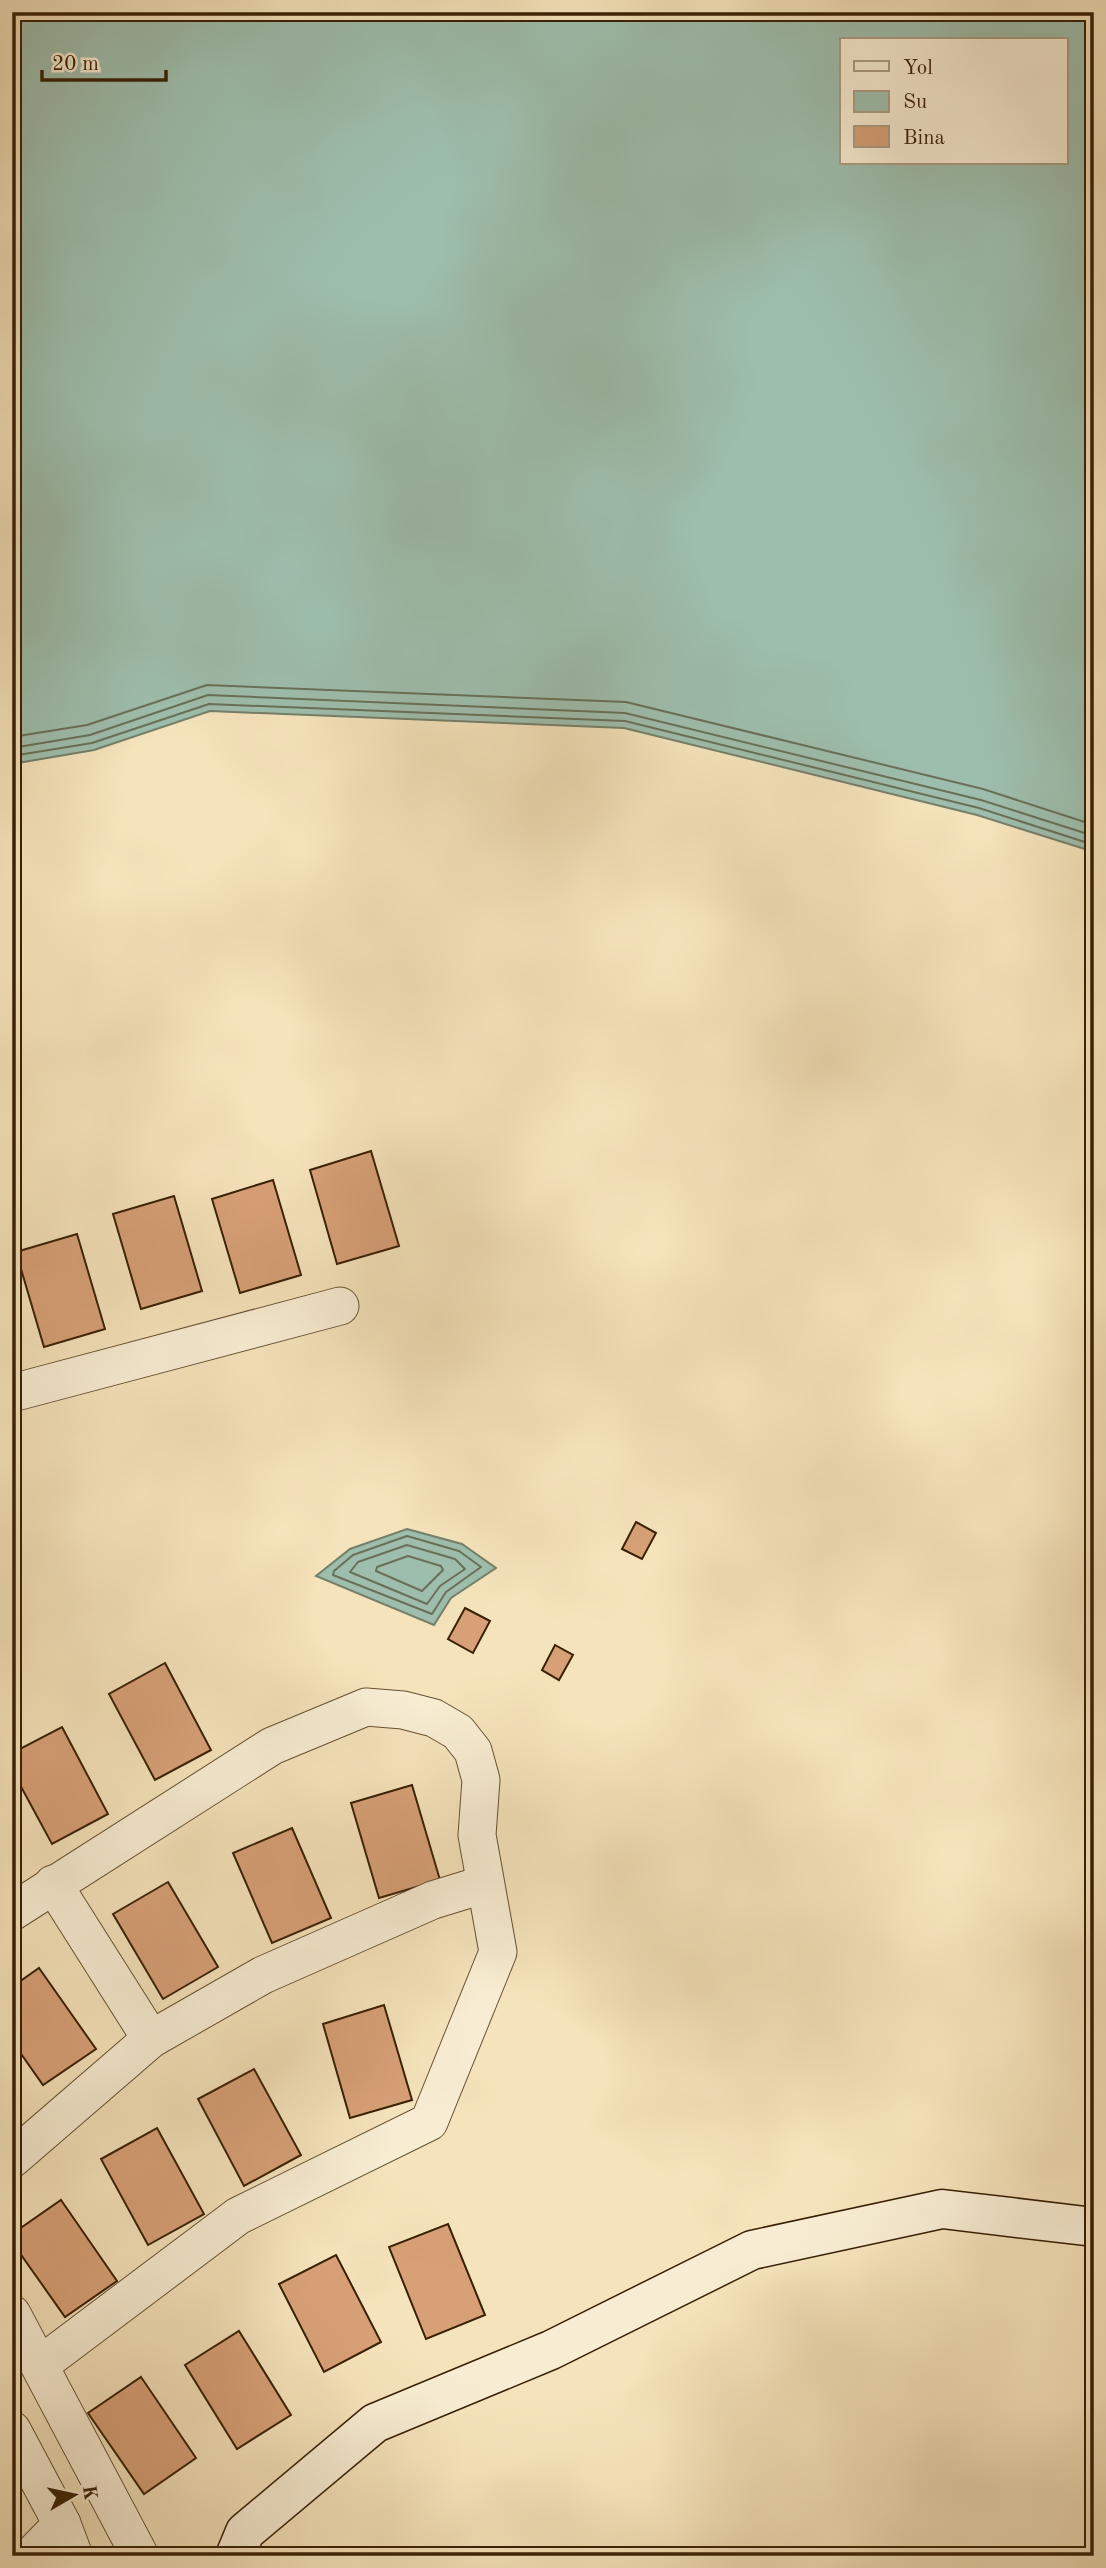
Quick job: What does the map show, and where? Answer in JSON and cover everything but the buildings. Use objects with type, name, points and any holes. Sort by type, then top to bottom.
[{"type":"main road","points":[[235,2556],[245,2532],[375,2423],[551,2350],[752,2250],[943,2209],[1094,2227]]},
{"type":"street","points":[[12,1393],[340,1306]]},
{"type":"street","points":[[12,1912],[272,1746],[366,1707],[403,1710],[434,1718],[458,1732],[472,1751],[481,1780],[477,1835],[498,1952],[429,2122],[238,2216],[40,2365]]},
{"type":"street","points":[[53,1884],[151,2039]]},
{"type":"street","points":[[12,2160],[151,2039],[263,1975],[433,1900],[485,1884]]},
{"type":"street","points":[[12,2314],[140,2556]]},
{"type":"street","points":[[12,2430],[68,2540],[31,2556]]},
{"type":"water","points":[[12,12],[1094,12],[1094,852],[977,815],[624,728],[210,711],[94,750],[12,764]]},
{"type":"water","points":[[407,1529],[462,1544],[496,1568],[451,1598],[434,1625],[316,1576],[350,1549]]}]
